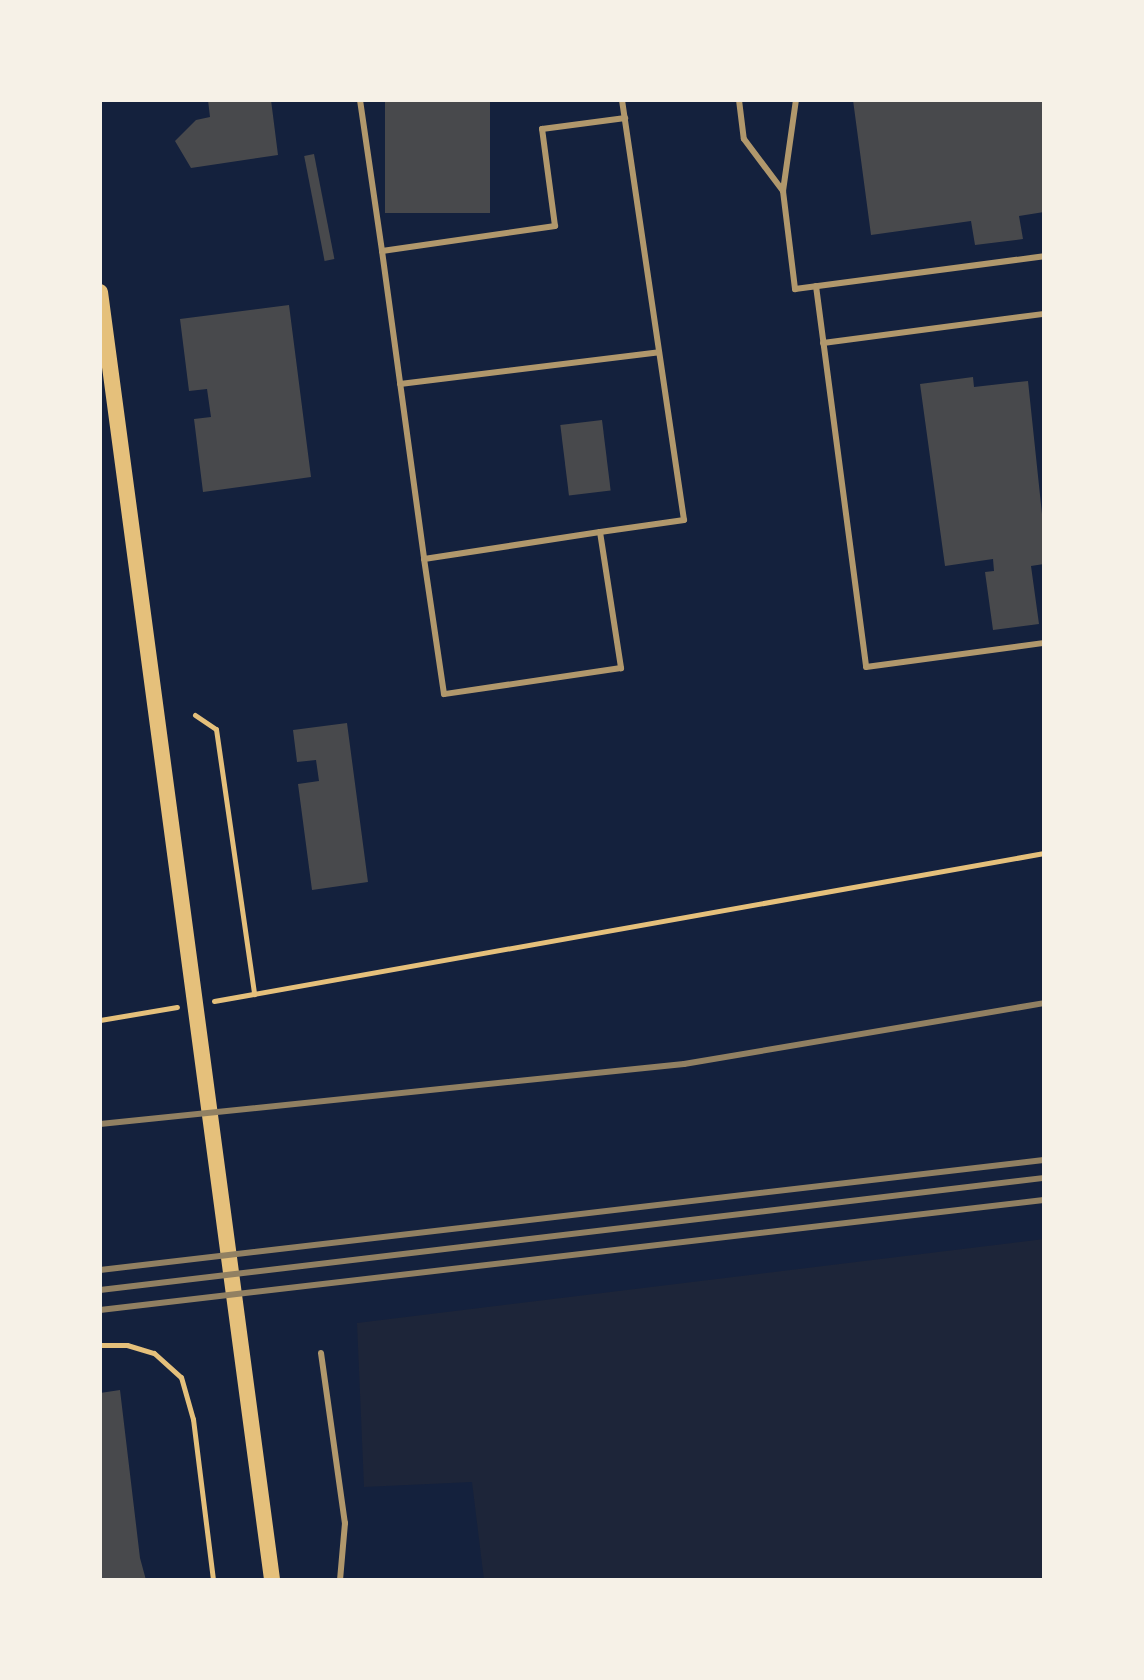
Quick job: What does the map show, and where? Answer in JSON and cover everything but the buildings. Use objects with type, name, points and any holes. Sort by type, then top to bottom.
[{"type":"main road","points":[[100,292],[272,1580]]},
{"type":"lane","points":[[360,100],[444,694],[621,668],[600,532]]},
{"type":"lane","points":[[424,559],[684,520],[622,100]]},
{"type":"lane","points":[[739,100],[744,139],[783,191]]},
{"type":"lane","points":[[796,100],[783,191],[795,289],[1044,256]]},
{"type":"lane","points":[[382,251],[555,226],[542,129],[625,118]]},
{"type":"lane","points":[[816,286],[866,667],[1044,643]]},
{"type":"lane","points":[[823,343],[1044,314]]},
{"type":"lane","points":[[400,384],[659,352]]},
{"type":"lane","points":[[321,1353],[345,1523],[340,1580]]},
{"type":"path","points":[[195,715],[216,729],[254,994],[1044,853]]},
{"type":"path","points":[[100,1020],[114,1018]]},
{"type":"path","points":[[100,1345],[127,1345],[154,1353],[181,1377],[193,1419],[213,1580]]},
{"type":"shaded area","points":[[1044,1239],[1044,1580],[484,1580],[472,1482],[364,1487],[357,1323]]},
{"type":"railway","points":[[100,1124],[684,1064],[1044,1003]]},
{"type":"railway","points":[[100,1270],[1044,1160]]},
{"type":"railway","points":[[100,1290],[1044,1178]]},
{"type":"railway","points":[[100,1310],[1044,1200]]}]
